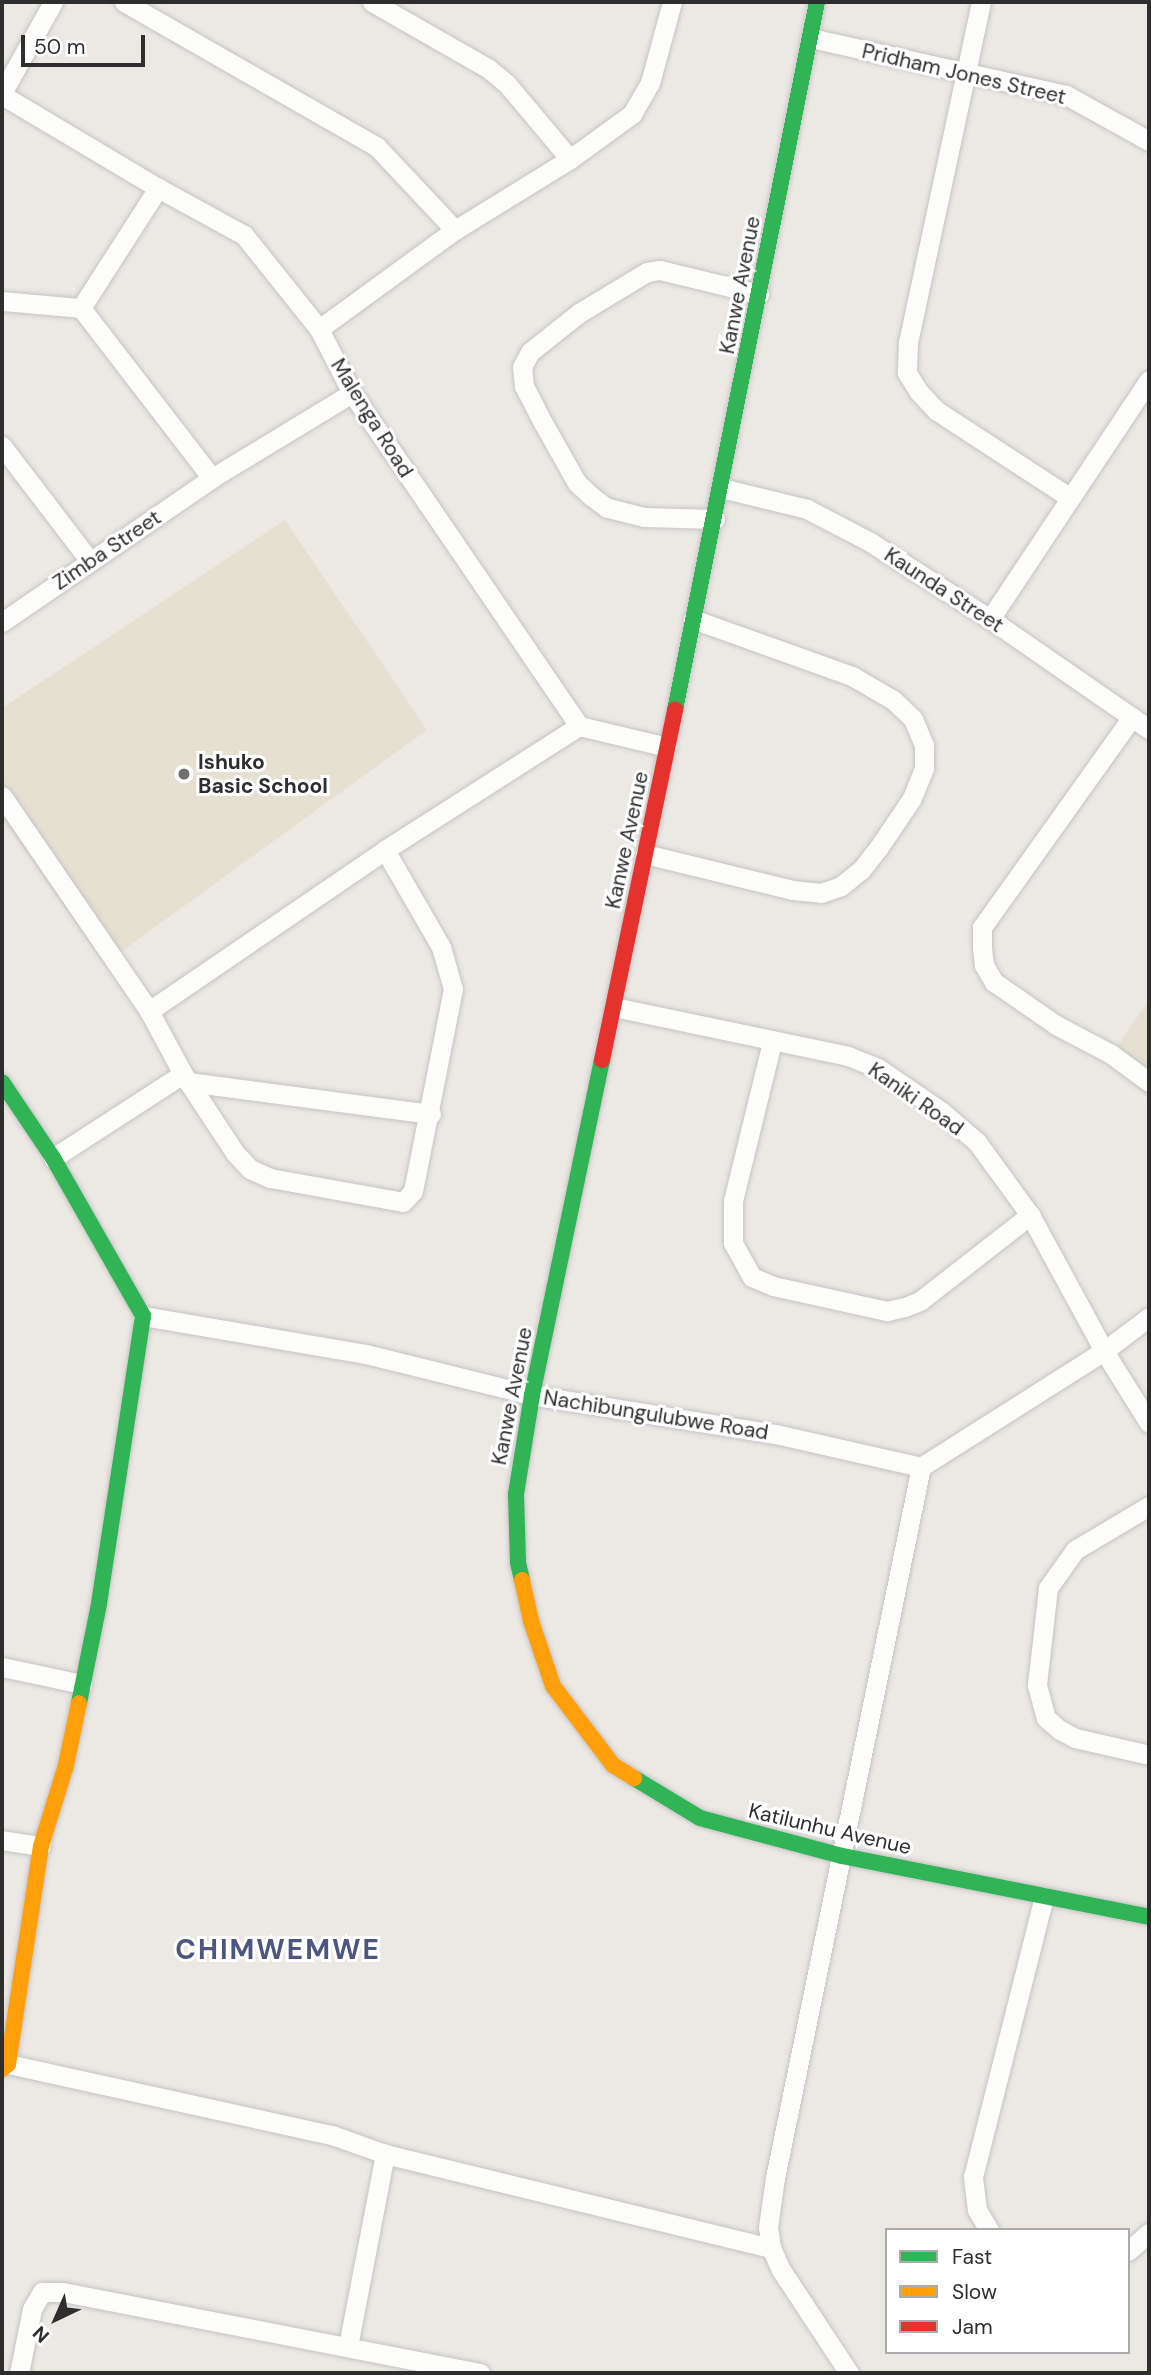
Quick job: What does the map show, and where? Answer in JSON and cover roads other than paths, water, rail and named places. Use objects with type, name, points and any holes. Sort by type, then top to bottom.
[{"type":"main road","name":"Kanwe Avenue","points":[[553,1686],[531,1621],[515,1528],[516,1494],[532,1395],[715,519],[817,2]]},
{"type":"main road","points":[[3,1087],[53,1158],[144,1316],[114,1523],[66,1765],[41,1846],[5,2067]]},
{"type":"main road","name":"Katilunhu Avenue","points":[[553,1686],[613,1765],[700,1818],[842,1856],[1149,1917]]},
{"type":"street","points":[[2,94],[53,2]]},
{"type":"street","points":[[124,2],[377,147],[455,230]]},
{"type":"street","points":[[372,2],[489,69],[507,84],[570,159]]},
{"type":"street","points":[[319,329],[455,230],[570,159],[632,114],[650,83],[671,2]]},
{"type":"street","points":[[981,2],[908,342],[907,373],[919,392],[937,411],[1069,497]]},
{"type":"street","name":"Pridham Jones Street","points":[[811,38],[1066,95],[1149,141]]},
{"type":"street","name":"Malenga Road","points":[[2,94],[158,188],[244,235],[319,329],[352,393],[579,726]]},
{"type":"street","points":[[81,308],[158,188]]},
{"type":"street","points":[[715,519],[644,517],[607,508],[591,496],[577,483],[543,423],[524,386],[522,367],[530,352],[579,313],[647,272],[660,270],[759,294]]},
{"type":"street","points":[[2,301],[81,308],[212,478]]},
{"type":"street","points":[[990,619],[1149,380]]},
{"type":"street","name":"Zimba Street","points":[[2,622],[212,478],[352,393]]},
{"type":"street","points":[[2,446],[90,561]]},
{"type":"street","name":"Kaunda Street","points":[[721,488],[807,509],[870,542],[990,619],[1149,729]]},
{"type":"street","points":[[645,854],[793,890],[821,892],[841,886],[862,870],[879,847],[912,797],[924,768],[924,745],[913,719],[893,700],[852,676],[694,619]]},
{"type":"street","points":[[1132,717],[982,927],[982,947],[984,965],[994,982],[1056,1025],[1111,1054],[1149,1082]]},
{"type":"street","points":[[149,1011],[385,850],[579,726],[667,747]]},
{"type":"street","points":[[2,796],[149,1011],[185,1078],[235,1153],[250,1169],[270,1178],[403,1202],[413,1191],[431,1114],[453,989],[449,967],[441,947],[385,850]]},
{"type":"street","name":"Kaniki Road","points":[[614,1007],[848,1056],[878,1068],[908,1088],[977,1142],[1030,1215],[1104,1351],[1149,1423]]},
{"type":"street","points":[[772,1042],[733,1202],[733,1243],[752,1277],[773,1286],[887,1311],[905,1307],[920,1301],[1030,1215]]},
{"type":"street","points":[[53,1158],[185,1078],[431,1114]]},
{"type":"street","name":"Nachibungulubwe Road","points":[[144,1316],[366,1354],[532,1395],[776,1434],[920,1467]]},
{"type":"street","points":[[849,2373],[780,2270],[771,2248],[768,2227],[775,2178],[920,1467],[1104,1351],[1149,1317]]},
{"type":"street","points":[[1149,1506],[1075,1550],[1048,1588],[1037,1685],[1046,1718],[1060,1730],[1075,1738],[1149,1755]]},
{"type":"street","points":[[2,1667],[82,1684]]},
{"type":"street","points":[[2,1840],[41,1846]]},
{"type":"street","points":[[988,2228],[977,2210],[973,2177],[1044,1897]]},
{"type":"street","points":[[5,2067],[332,2135],[385,2154],[771,2248]]},
{"type":"street","points":[[348,2346],[385,2154]]},
{"type":"street","points":[[1130,2249],[1149,2233]]},
{"type":"street","points":[[19,2373],[32,2309],[42,2292],[63,2292],[480,2373]]},
{"type":"place","name":"Ishuko Basic School","points":[[184,774]]},
{"type":"district","name":"CHIMWEMWE","points":[[278,1950]]}]
